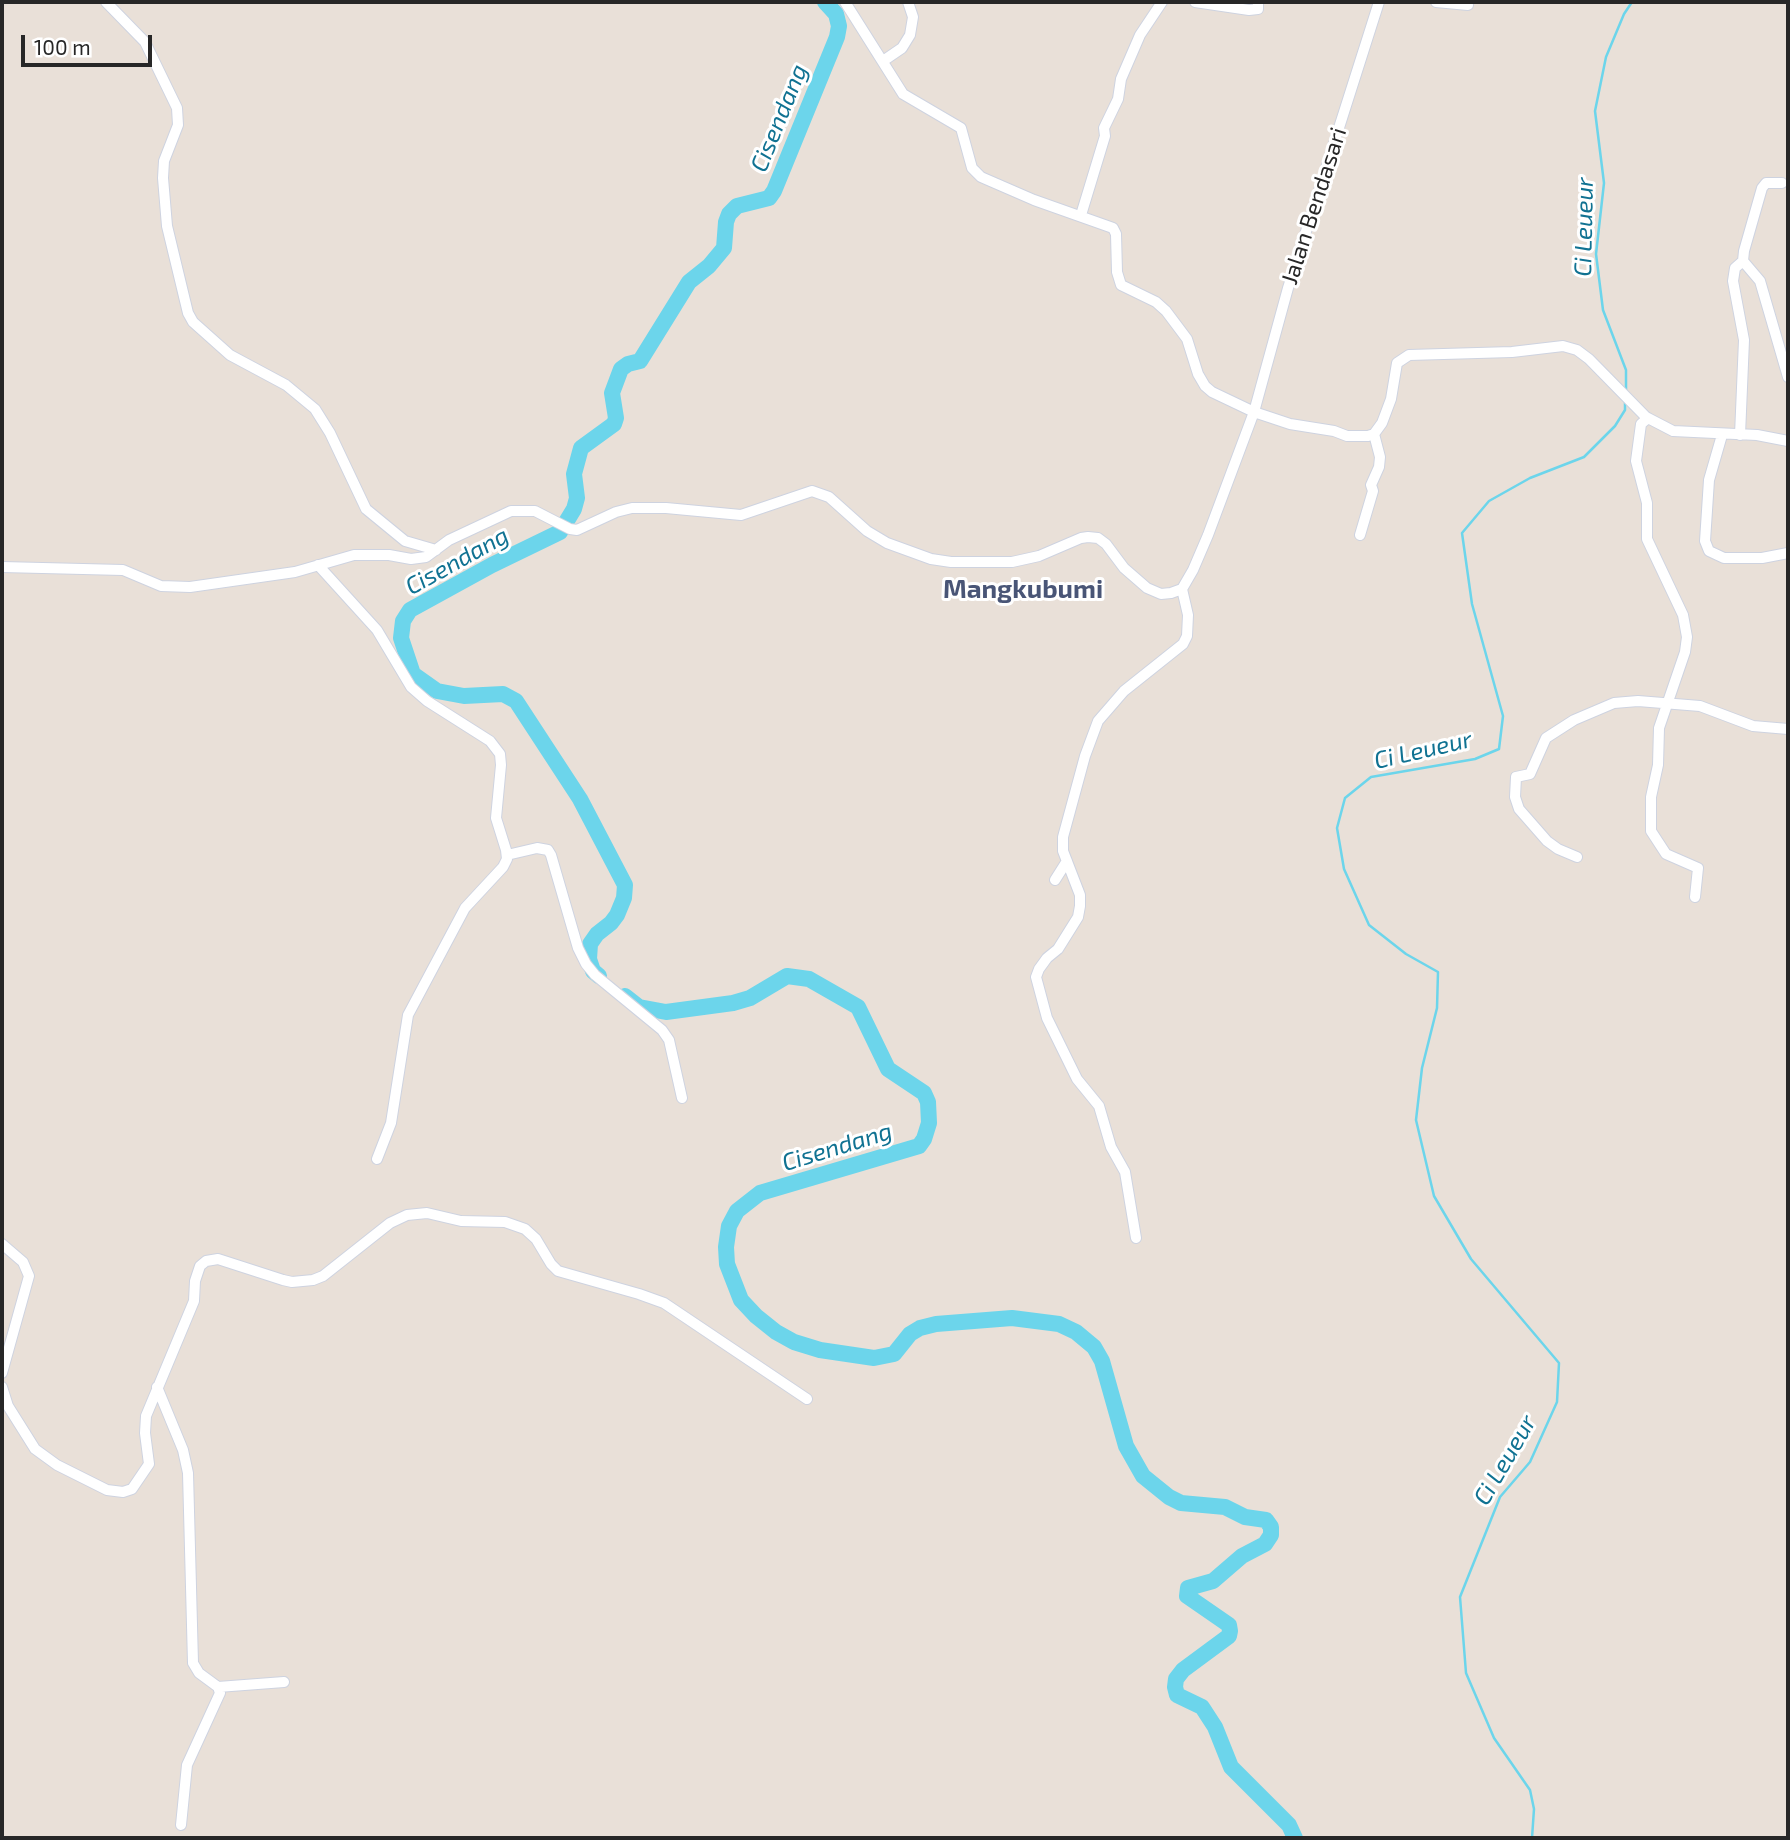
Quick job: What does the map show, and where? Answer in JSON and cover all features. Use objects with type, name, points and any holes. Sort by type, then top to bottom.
[{"type":"street","points":[[106,2],[145,42],[177,108],[178,125],[164,161],[166,220],[188,313],[193,322],[235,359],[286,385],[315,409],[330,433],[366,509],[405,541],[436,550]]},
{"type":"street","points":[[845,2],[906,97],[960,126],[972,168],[981,177],[1034,200],[1081,215],[1115,231],[1121,285],[1156,302],[1166,311],[1187,339],[1198,374],[1205,386],[1254,412],[1290,424],[1334,430],[1359,438],[1374,434],[1382,423],[1391,399],[1397,363],[1409,355],[1512,352],[1563,346],[1583,354],[1647,417],[1673,431],[1788,441]]},
{"type":"street","points":[[883,61],[902,48],[911,35],[913,17],[908,2]]},
{"type":"street","points":[[1081,215],[1105,136],[1104,128],[1118,99],[1121,79],[1140,35],[1163,2]]},
{"type":"street","points":[[1195,2],[1249,10],[1258,9],[1258,2]]},
{"type":"street","name":"Jalan Bendasari","points":[[1182,589],[1208,535],[1254,412],[1288,288],[1379,2]]},
{"type":"street","points":[[1436,2],[1468,5]]},
{"type":"street","points":[[1740,435],[1744,340],[1733,281],[1735,268],[1743,261],[1762,188],[1773,183]]},
{"type":"street","points":[[1743,261],[1760,281],[1788,377]]},
{"type":"street","points":[[1647,417],[1640,427],[1636,461],[1647,503],[1647,538],[1683,615],[1687,637],[1685,652],[1659,727],[1658,765],[1651,795],[1651,831],[1666,854],[1698,868],[1695,897]]},
{"type":"street","points":[[1360,536],[1373,491],[1371,485],[1380,467],[1374,434]]},
{"type":"street","points":[[1722,435],[1709,480],[1705,541],[1709,551],[1724,558],[1762,558],[1788,553]]},
{"type":"street","points":[[2,567],[123,570],[161,586],[190,587],[295,572],[354,555],[419,559],[476,526],[511,511],[535,511],[570,529],[585,528],[616,512],[632,508],[666,508],[741,515],[812,491],[830,497],[867,531],[887,543],[931,559],[951,562],[1012,562],[1038,556],[1080,538],[1098,538],[1147,588],[1161,594],[1182,589],[1188,615],[1187,636],[1183,644],[1124,691],[1098,721],[1065,823],[1063,837],[1066,861],[1080,895],[1078,917],[1058,949],[1039,969],[1036,983],[1048,1021],[1077,1079],[1099,1106],[1111,1147],[1123,1168],[1136,1238]]},
{"type":"street","points":[[318,565],[377,630],[411,687],[427,701],[461,720],[496,747],[501,765],[496,818],[507,855],[503,867],[460,916],[411,1009],[391,1124],[377,1159]]},
{"type":"street","points":[[1577,858],[1552,846],[1520,808],[1515,797],[1516,777],[1530,774],[1546,738],[1574,720],[1619,702],[1700,706],[1753,726],[1788,729]]},
{"type":"street","points":[[507,855],[537,848],[548,850],[578,948],[586,964],[595,975],[662,1030],[669,1040],[682,1098]]},
{"type":"street","points":[[1055,880],[1066,861]]},
{"type":"street","points":[[2,1387],[8,1406],[35,1449],[57,1465],[115,1492],[132,1489],[149,1464],[145,1424],[157,1387],[194,1301],[197,1271],[206,1261],[229,1261],[292,1282],[313,1280],[323,1276],[390,1223],[407,1215],[427,1213],[461,1221],[505,1222],[525,1228],[558,1271],[664,1303],[807,1399]]},
{"type":"street","points":[[2,1244],[23,1262],[29,1276],[2,1373]]},
{"type":"street","points":[[157,1387],[183,1450],[188,1473],[193,1663],[199,1673],[218,1687],[284,1682]]},
{"type":"street","points":[[181,1825],[187,1765],[220,1696],[218,1687]]},
{"type":"waterway","name":"Cisendang","points":[[599,976],[593,971],[589,959],[590,944],[617,915],[624,898],[625,885],[580,799],[516,701],[503,694],[464,696],[437,691],[413,674],[401,638],[403,621],[410,610],[560,532],[574,509],[577,498],[574,474],[581,448],[614,424],[616,418],[612,393],[621,369],[640,361],[689,282],[709,266],[724,248],[729,214],[737,206],[769,198],[774,191],[837,37],[839,26],[836,14],[825,2]]},
{"type":"waterway","name":"Ci Leueur","points":[[1626,392],[1626,370],[1603,310],[1596,254],[1604,183],[1595,111],[1606,57],[1624,14],[1632,2]]},
{"type":"waterway","name":"Ci Leueur","points":[[1532,1838],[1534,1809],[1530,1790],[1494,1738],[1466,1673],[1460,1597],[1500,1497],[1530,1462],[1557,1402],[1559,1363],[1471,1259],[1434,1196],[1416,1120],[1422,1068],[1437,1008],[1438,972],[1406,954],[1369,925],[1344,869],[1337,828],[1345,798],[1371,777],[1475,759],[1499,749],[1503,716],[1472,604],[1462,533],[1489,501],[1530,478],[1584,457],[1615,426],[1625,410],[1625,402]]},
{"type":"waterway","name":"Cisendang","points":[[625,996],[639,1007],[666,1012],[733,1003],[750,998],[787,976],[809,979],[858,1007],[888,1069],[924,1093],[928,1102],[929,1123],[924,1139],[919,1146],[760,1193],[737,1211],[729,1226],[726,1247],[727,1264],[741,1300],[776,1332],[794,1342],[820,1350],[874,1358],[894,1354],[910,1334],[920,1328],[936,1324],[1012,1318],[1059,1324],[1076,1332],[1094,1347],[1102,1361],[1126,1446],[1143,1476],[1181,1503],[1225,1507],[1245,1517],[1266,1520],[1271,1527],[1271,1535],[1265,1544],[1242,1556],[1213,1581],[1188,1588],[1187,1596],[1229,1625],[1230,1631],[1229,1636],[1183,1670],[1176,1679],[1175,1687],[1177,1695],[1202,1707],[1215,1727],[1231,1767],[1289,1825],[1295,1838]]},
{"type":"district","name":"Mangkubumi","points":[[1023,589]]}]
